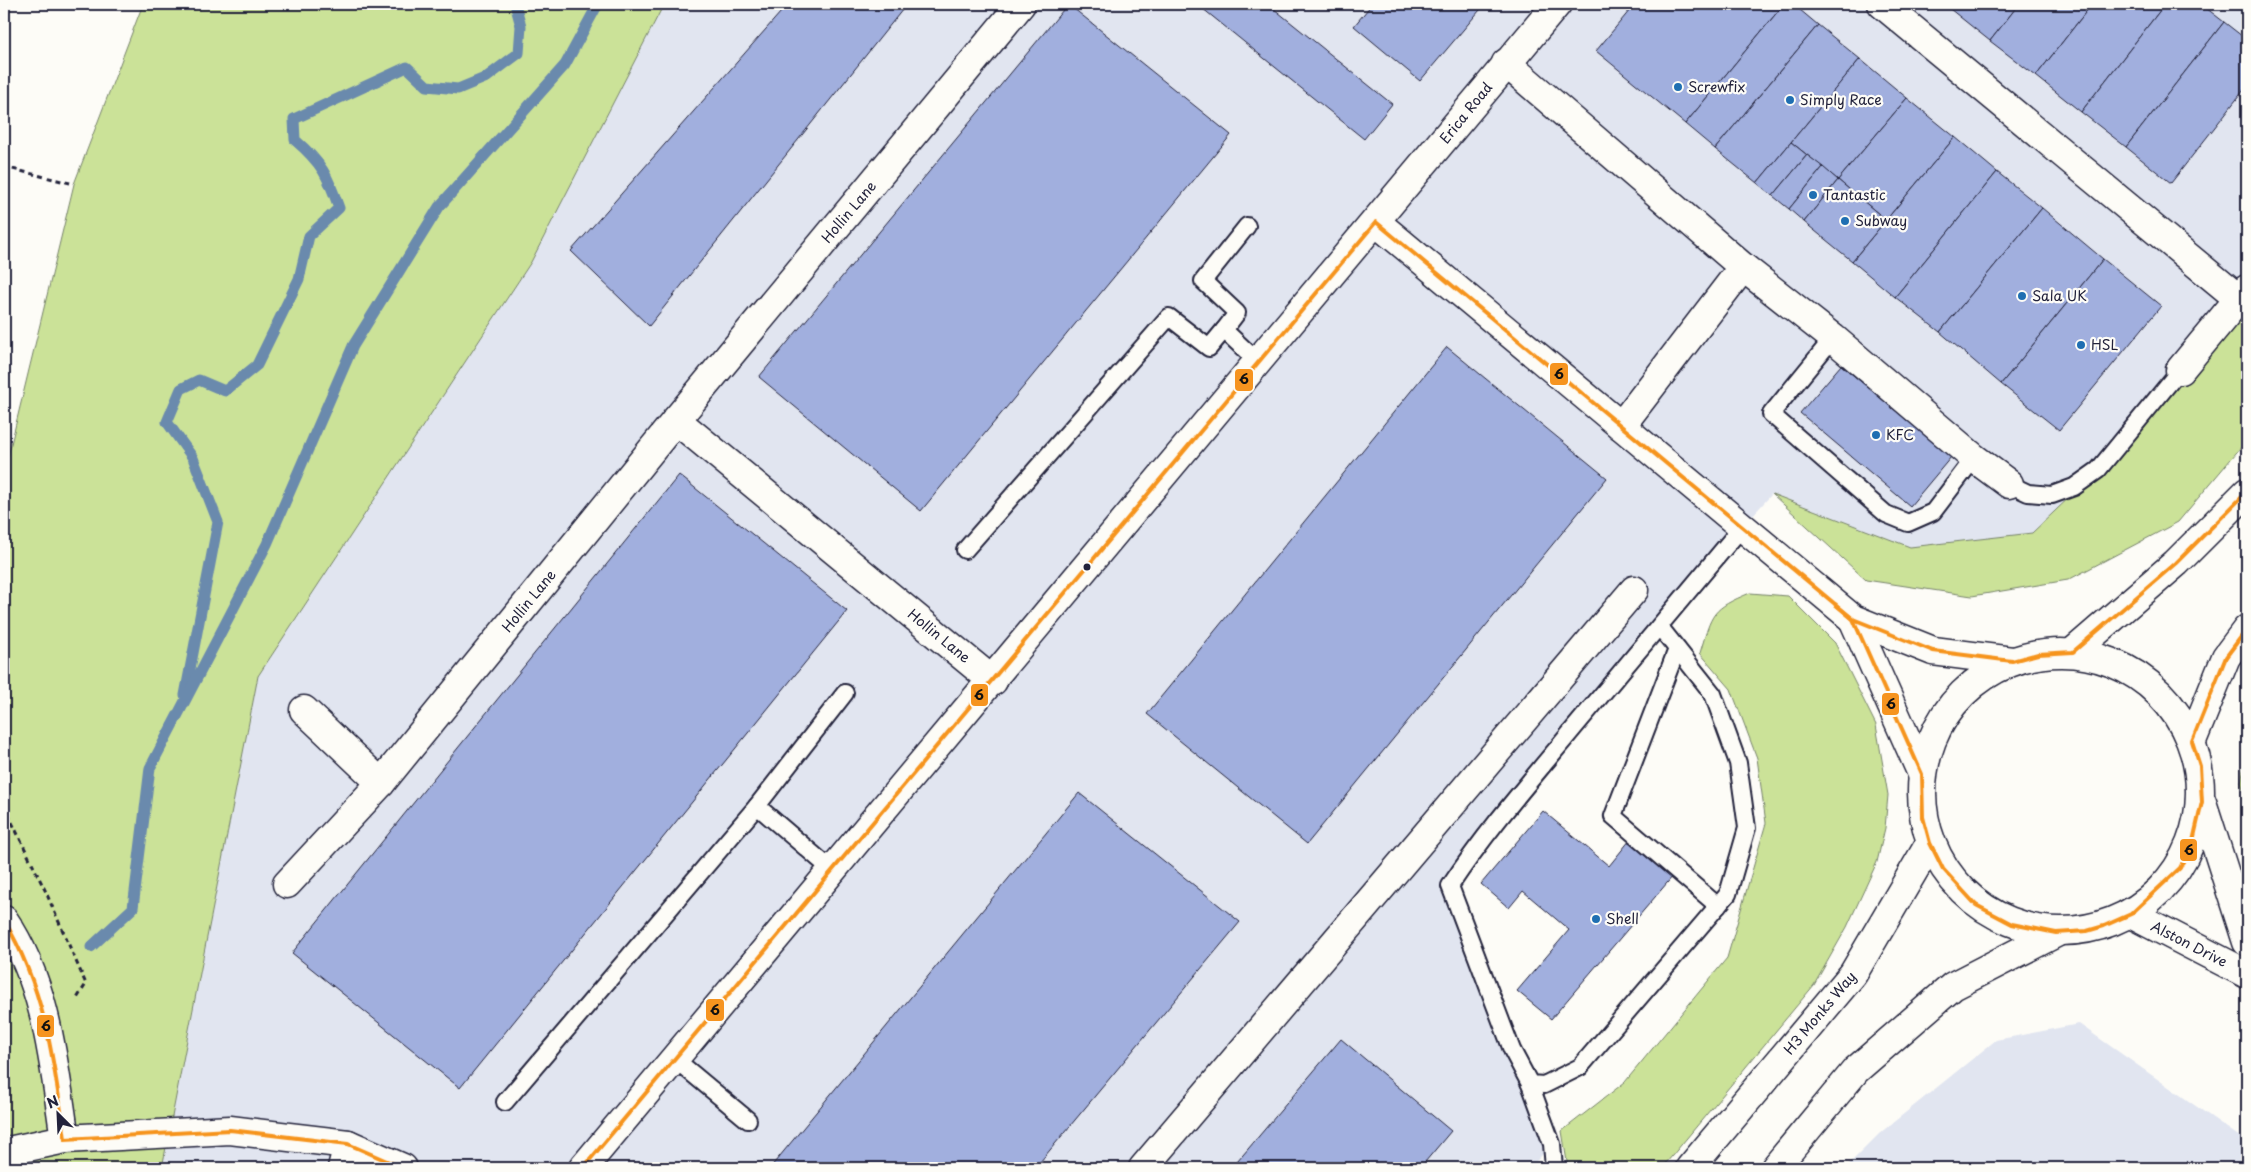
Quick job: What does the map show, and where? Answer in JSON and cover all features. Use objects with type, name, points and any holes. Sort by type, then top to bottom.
[{"type":"street","name":"Hollin Lane","points":[[287,884],[381,783],[676,420],[1021,4]]},
{"type":"street","name":"Erica Road","points":[[583,1168],[676,1060],[1557,4]]},
{"type":"street","points":[[1882,4],[2243,294],[2180,370]]},
{"type":"street","points":[[1506,64],[1743,267],[1833,338],[1974,458],[2009,484]]},
{"type":"street","points":[[1376,222],[1853,619],[1933,651],[2012,661]]},
{"type":"street","points":[[1620,426],[1743,267]]},
{"type":"street","name":"Hollin Lane","points":[[676,420],[993,680]]},
{"type":"street","points":[[2073,652],[2176,563],[2247,492]]},
{"type":"street","points":[[1143,1168],[1634,590]]},
{"type":"street","points":[[1853,619],[1922,774]]},
{"type":"street","points":[[2192,741],[2226,657],[2247,629]]},
{"type":"street","points":[[2202,802],[2193,841],[2180,868],[2131,914],[2087,931],[2056,933],[2012,924],[1976,905],[1943,869],[1930,843],[1922,817],[1922,774],[1937,727],[1957,698],[1997,667],[2038,654],[2073,652],[2107,659],[2163,695],[2192,741],[2200,766],[2202,802],[2247,942]]},
{"type":"street","points":[[304,710],[381,783]]},
{"type":"street","name":"H3 Monks Way","points":[[1690,1168],[1854,974],[1930,843]]},
{"type":"street","name":"Alston Drive","points":[[2131,914],[2247,974]]},
{"type":"street","points":[[4,920],[20,943],[50,1041],[64,1140]]},
{"type":"street","points":[[1775,1168],[1856,1070],[1953,986],[2056,933]]},
{"type":"street","points":[[4,1152],[64,1140],[230,1130],[403,1168]]},
{"type":"lane","points":[[966,550],[1169,317],[1209,348],[1238,313],[1203,281],[1247,226]]},
{"type":"lane","points":[[1224,330],[1258,362]]},
{"type":"lane","points":[[1833,338],[1771,414],[1886,514],[1908,523],[1933,512],[1974,458]]},
{"type":"lane","points":[[2009,484],[2028,493],[2052,495],[2074,487],[2098,470],[2180,370]]},
{"type":"lane","points":[[1554,1168],[1552,1144],[1530,1084],[1512,1050],[1450,886],[1480,841],[1742,527]]},
{"type":"lane","points":[[1530,1084],[1544,1085],[1580,1067],[1718,906],[1728,894],[1747,828],[1738,763],[1713,694],[1659,626]]},
{"type":"lane","points":[[1677,649],[1613,816],[1718,906]]},
{"type":"lane","points":[[506,1102],[757,806],[845,693]]},
{"type":"lane","points":[[757,806],[833,871]]},
{"type":"lane","points":[[676,1060],[748,1120]]},
{"type":"path","points":[[4,168],[74,184]]},
{"type":"path","points":[[4,806],[45,890],[86,984],[50,1041]]},
{"type":"shaded area","points":[[664,4],[2247,4],[2247,290],[2098,470],[2032,533],[1910,547],[1772,494],[1742,527],[1450,886],[1552,1144],[1530,1168],[162,1168],[258,676],[531,262]]},
{"type":"shaded area","points":[[2079,1024],[2247,1142],[2247,1168],[1845,1168],[1880,1133],[1996,1040]]},
{"type":"green space","points":[[143,4],[664,4],[531,262],[258,676],[162,1168],[4,1168],[4,473],[74,184]]},
{"type":"green space","points":[[2247,289],[2247,440],[2178,522],[2068,580],[1972,596],[1866,580],[1772,494],[1910,547],[2032,533],[2098,470]]},
{"type":"green space","points":[[1750,593],[1788,596],[1835,643],[1876,725],[1888,795],[1885,828],[1877,862],[1847,927],[1814,985],[1662,1168],[1568,1168],[1562,1131],[1625,1082],[1727,958],[1766,823],[1757,758],[1731,689],[1700,653],[1707,629],[1720,608]]},
{"type":"green space","points":[[2247,751],[2247,802],[2241,782]]},
{"type":"building","points":[[788,4],[907,4],[649,326],[571,251]]},
{"type":"building","points":[[1068,4],[1231,135],[921,511],[759,377]]},
{"type":"building","points":[[1197,4],[1268,4],[1392,104],[1364,139]]},
{"type":"building","points":[[1372,4],[1485,4],[1420,81],[1354,26]]},
{"type":"building","name":"Screwfix","points":[[1635,4],[1784,4],[1685,124],[1596,51]]},
{"type":"building","points":[[1784,4],[1793,4],[1818,25],[1715,149],[1685,124]]},
{"type":"building","points":[[1946,4],[2019,4],[1990,41]]},
{"type":"building","points":[[2019,4],[2092,4],[2036,76],[1990,41]]},
{"type":"building","points":[[2092,4],[2165,4],[2081,112],[2036,76]]},
{"type":"building","points":[[2165,4],[2201,4],[2224,22],[2126,147],[2081,112]]},
{"type":"building","points":[[2224,22],[2247,40],[2247,86],[2171,183],[2126,147]]},
{"type":"building","name":"Simply Race","points":[[1818,25],[1860,59],[1757,183],[1715,149]]},
{"type":"building","points":[[1860,59],[1907,98],[1838,180],[1791,142]]},
{"type":"building","points":[[1907,98],[1955,137],[1886,220],[1838,180]]},
{"type":"building","points":[[1955,137],[1997,172],[1895,297],[1852,261]]},
{"type":"building","points":[[1791,142],[1807,155],[1773,196],[1757,183]]},
{"type":"building","points":[[1807,155],[1823,167],[1789,209],[1773,196]]},
{"type":"building","name":"Tantastic","points":[[1823,167],[1838,180],[1804,222],[1789,209]]},
{"type":"building","points":[[1997,172],[2042,208],[1940,332],[1895,297]]},
{"type":"building","name":"Subway","points":[[1838,180],[1886,220],[1852,261],[1804,222]]},
{"type":"building","name":"Sala UK","points":[[2042,208],[2103,259],[2001,384],[1940,332]]},
{"type":"building","name":"HSL","points":[[2103,259],[2161,306],[2059,430],[2001,384]]},
{"type":"building","points":[[1447,347],[1607,478],[1307,844],[1147,714]]},
{"type":"building","name":"KFC","points":[[1841,365],[1951,457],[1910,506],[1800,413]]},
{"type":"building","points":[[679,475],[847,611],[460,1088],[292,953]]},
{"type":"building","points":[[1079,793],[1240,922],[1035,1168],[770,1168]]},
{"type":"building","name":"Shell","points":[[1543,811],[1609,866],[1630,840],[1673,876],[1551,1019],[1517,991],[1569,930],[1523,891],[1509,908],[1481,884]]},
{"type":"building","points":[[1341,1039],[1451,1131],[1420,1168],[1232,1168]]},
{"type":"waterway","points":[[185,695],[218,522],[193,458],[167,422],[181,389],[199,380],[225,391],[257,365],[299,279],[309,236],[339,208],[331,187],[318,163],[295,140],[294,119],[407,67],[427,86],[458,89],[487,77],[519,53],[521,26],[515,4]]},
{"type":"waterway","points":[[91,947],[133,908],[150,768],[267,544],[353,346],[439,207],[565,65],[598,4]]},
{"type":"transit line","name":"6","points":[[1376,222],[1853,619],[1922,774],[1923,817],[1930,843],[1943,869],[1976,905],[2012,924],[2056,933],[2087,931],[2104,926],[2131,914],[2180,868],[2193,841],[2202,802],[2200,766],[2192,741],[2226,657],[2247,629]]},
{"type":"transit line","name":"6","points":[[583,1168],[1376,222]]},
{"type":"transit line","name":"6","points":[[1835,604],[1853,619],[1933,651],[2012,661],[2038,654],[2073,652],[2176,563],[2247,492]]},
{"type":"transit line","name":"6","points":[[4,920],[29,972],[46,1026],[57,1082],[65,1139]]},
{"type":"transit line","name":"6","points":[[65,1139],[230,1130],[348,1144],[403,1168]]},
{"type":"place","name":"Screwfix","points":[[1678,87]]},
{"type":"place","name":"Simply Race","points":[[1790,100]]},
{"type":"place","name":"Tantastic","points":[[1813,195]]},
{"type":"place","name":"Subway","points":[[1845,221]]},
{"type":"place","name":"Sala UK","points":[[2022,296]]},
{"type":"place","name":"HSL","points":[[2081,345]]},
{"type":"place","name":"KFC","points":[[1876,435]]},
{"type":"place","name":"Shell","points":[[1596,919]]}]
